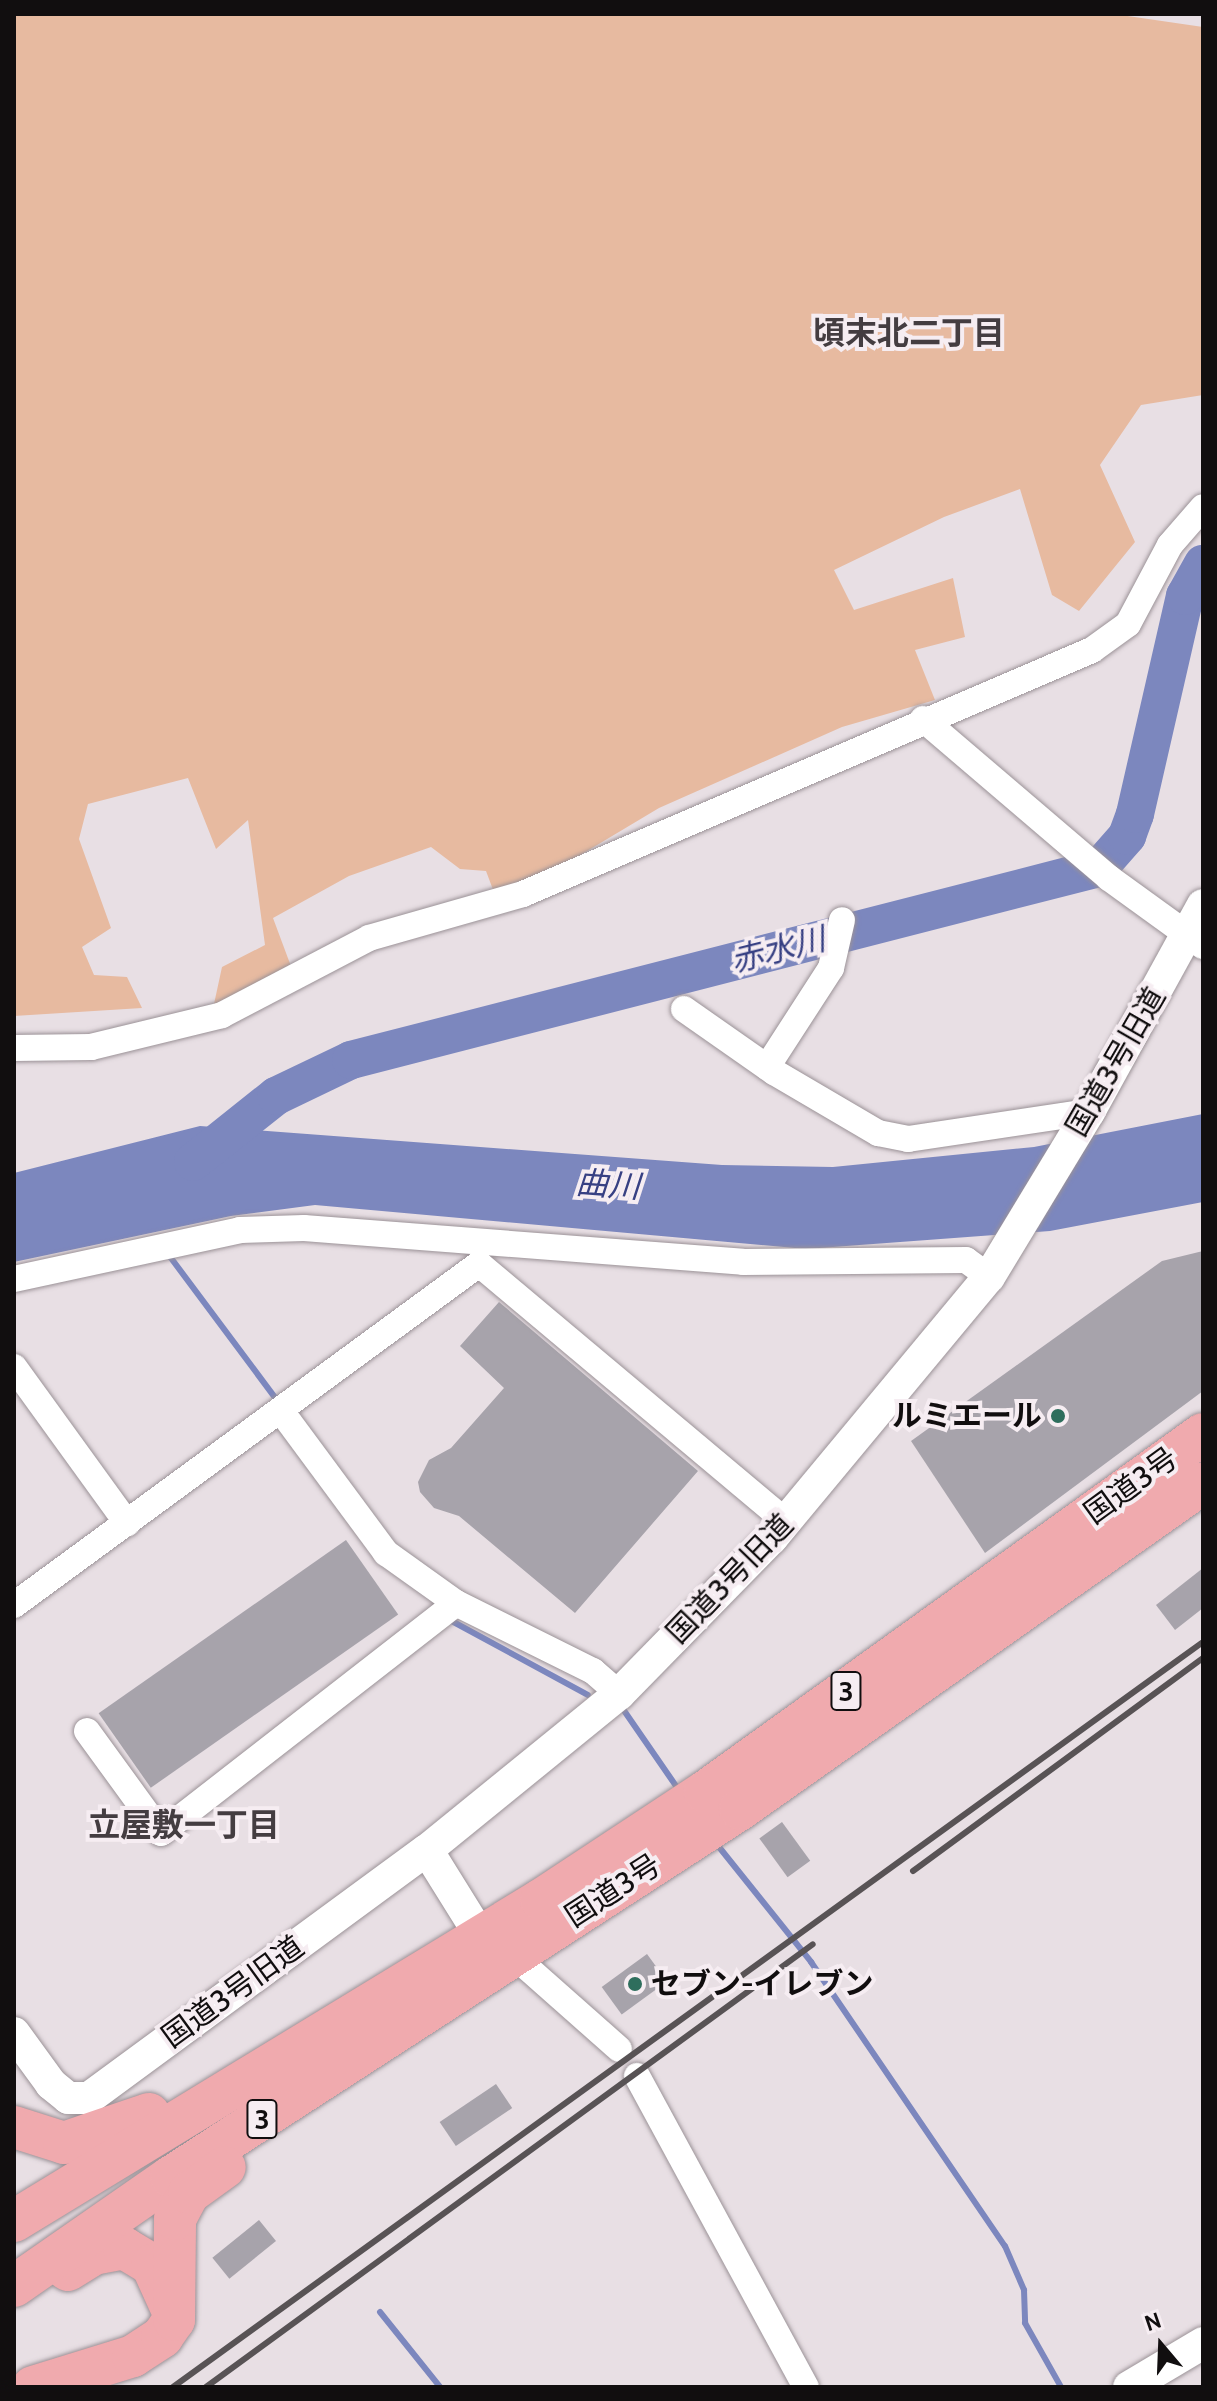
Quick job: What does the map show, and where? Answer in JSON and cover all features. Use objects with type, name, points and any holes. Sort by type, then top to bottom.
[{"type":"highway","name":"国道3号","points":[[14,2286],[171,2177],[373,2049],[497,1945],[1203,1434]]},
{"type":"highway","name":"国道3号","points":[[14,2221],[246,2075],[497,1945],[740,1809],[1203,1483]]},
{"type":"highway","points":[[172,2310],[175,2219],[189,2193],[373,2049]]},
{"type":"highway","points":[[14,2127],[64,2143],[101,2133],[246,2075]]},
{"type":"highway","points":[[14,2301],[94,2254],[124,2248],[152,2265],[172,2310],[174,2320],[152,2347],[33,2387]]},
{"type":"street","points":[[14,1048],[91,1047],[222,1015],[369,938],[523,894],[923,719],[1092,650],[1121,633],[1170,545],[1203,507]]},
{"type":"street","points":[[923,719],[1195,942]]},
{"type":"street","name":"国道3号旧道","points":[[14,2033],[51,2084],[68,2098],[89,2098],[427,1850],[619,1694],[786,1522],[989,1277],[1003,1247],[1195,942],[1203,905]]},
{"type":"street","points":[[767,1067],[831,968],[842,920]]},
{"type":"street","points":[[684,1009],[767,1067],[878,1133],[908,1139],[1081,1124]]},
{"type":"street","points":[[14,1279],[240,1230],[304,1228],[743,1262],[966,1260],[989,1277]]},
{"type":"street","points":[[14,1605],[479,1264],[786,1522]]},
{"type":"street","points":[[14,1367],[127,1523]]},
{"type":"street","points":[[281,1411],[386,1553],[456,1603],[593,1671],[619,1694]]},
{"type":"street","points":[[87,1731],[161,1833],[456,1603]]},
{"type":"street","points":[[427,1850],[497,1945],[619,2049]]},
{"type":"street","points":[[637,2076],[806,2387]]},
{"type":"street","points":[[1129,2387],[1203,2343]]},
{"type":"shaded area","points":[[14,14],[1114,14],[1203,27],[1203,395],[1141,405],[1100,465],[1135,542],[1079,611],[1052,595],[1020,489],[944,517],[834,570],[854,610],[953,578],[965,637],[915,650],[935,700],[842,727],[659,808],[567,863],[495,895],[486,871],[460,869],[431,847],[349,876],[273,918],[292,969],[214,1004],[222,967],[265,945],[248,820],[216,849],[188,778],[88,804],[79,839],[111,928],[82,947],[94,975],[127,977],[142,1008],[14,1016]]},
{"type":"water","name":"曲川","points":[[1203,1114],[1203,1202],[1050,1231],[806,1249],[315,1205],[231,1216],[14,1262],[14,1173],[200,1126],[722,1165],[833,1167],[1034,1147]]},
{"type":"building","name":"ルミエール","points":[[1203,1251],[1203,1391],[985,1553],[911,1441],[1162,1261]]},
{"type":"building","points":[[499,1302],[698,1471],[575,1613],[459,1516],[434,1508],[420,1492],[418,1482],[429,1460],[451,1448],[504,1388],[460,1346]]},
{"type":"building","points":[[346,1540],[398,1615],[151,1788],[99,1713]]},
{"type":"building","points":[[1203,1568],[1203,1608],[1175,1630],[1156,1605]]},
{"type":"building","points":[[782,1822],[810,1861],[788,1877],[759,1838]]},
{"type":"building","name":"セブン-イレブン","points":[[647,1954],[667,1982],[622,2014],[602,1987]]},
{"type":"building","points":[[496,2084],[512,2108],[456,2146],[440,2122]]},
{"type":"building","points":[[259,2220],[276,2241],[229,2279],[212,2258]]},
{"type":"waterway","name":"赤水川","points":[[193,1162],[276,1096],[351,1060],[1099,868],[1127,836],[1135,814],[1185,596],[1203,564]]},
{"type":"waterway","points":[[168,1254],[276,1399]]},
{"type":"waterway","points":[[448,1619],[588,1695]]},
{"type":"waterway","points":[[625,1712],[676,1786]]},
{"type":"waterway","points":[[715,1842],[811,1962],[1005,2246],[1024,2290],[1025,2323],[1061,2387]]},
{"type":"waterway","points":[[380,2312],[440,2387]]},
{"type":"railway","points":[[173,2387],[1203,1642]]},
{"type":"railway","points":[[913,1871],[1203,1658]]},
{"type":"railway","points":[[206,2387],[813,1944]]},
{"type":"place","name":"ルミエール","points":[[1058,1416]]},
{"type":"place","name":"セブン-イレブン","points":[[635,1984]]},
{"type":"district","name":"頃末北二丁目","points":[[909,333]]},
{"type":"district","name":"立屋敷一丁目","points":[[184,1825]]}]
